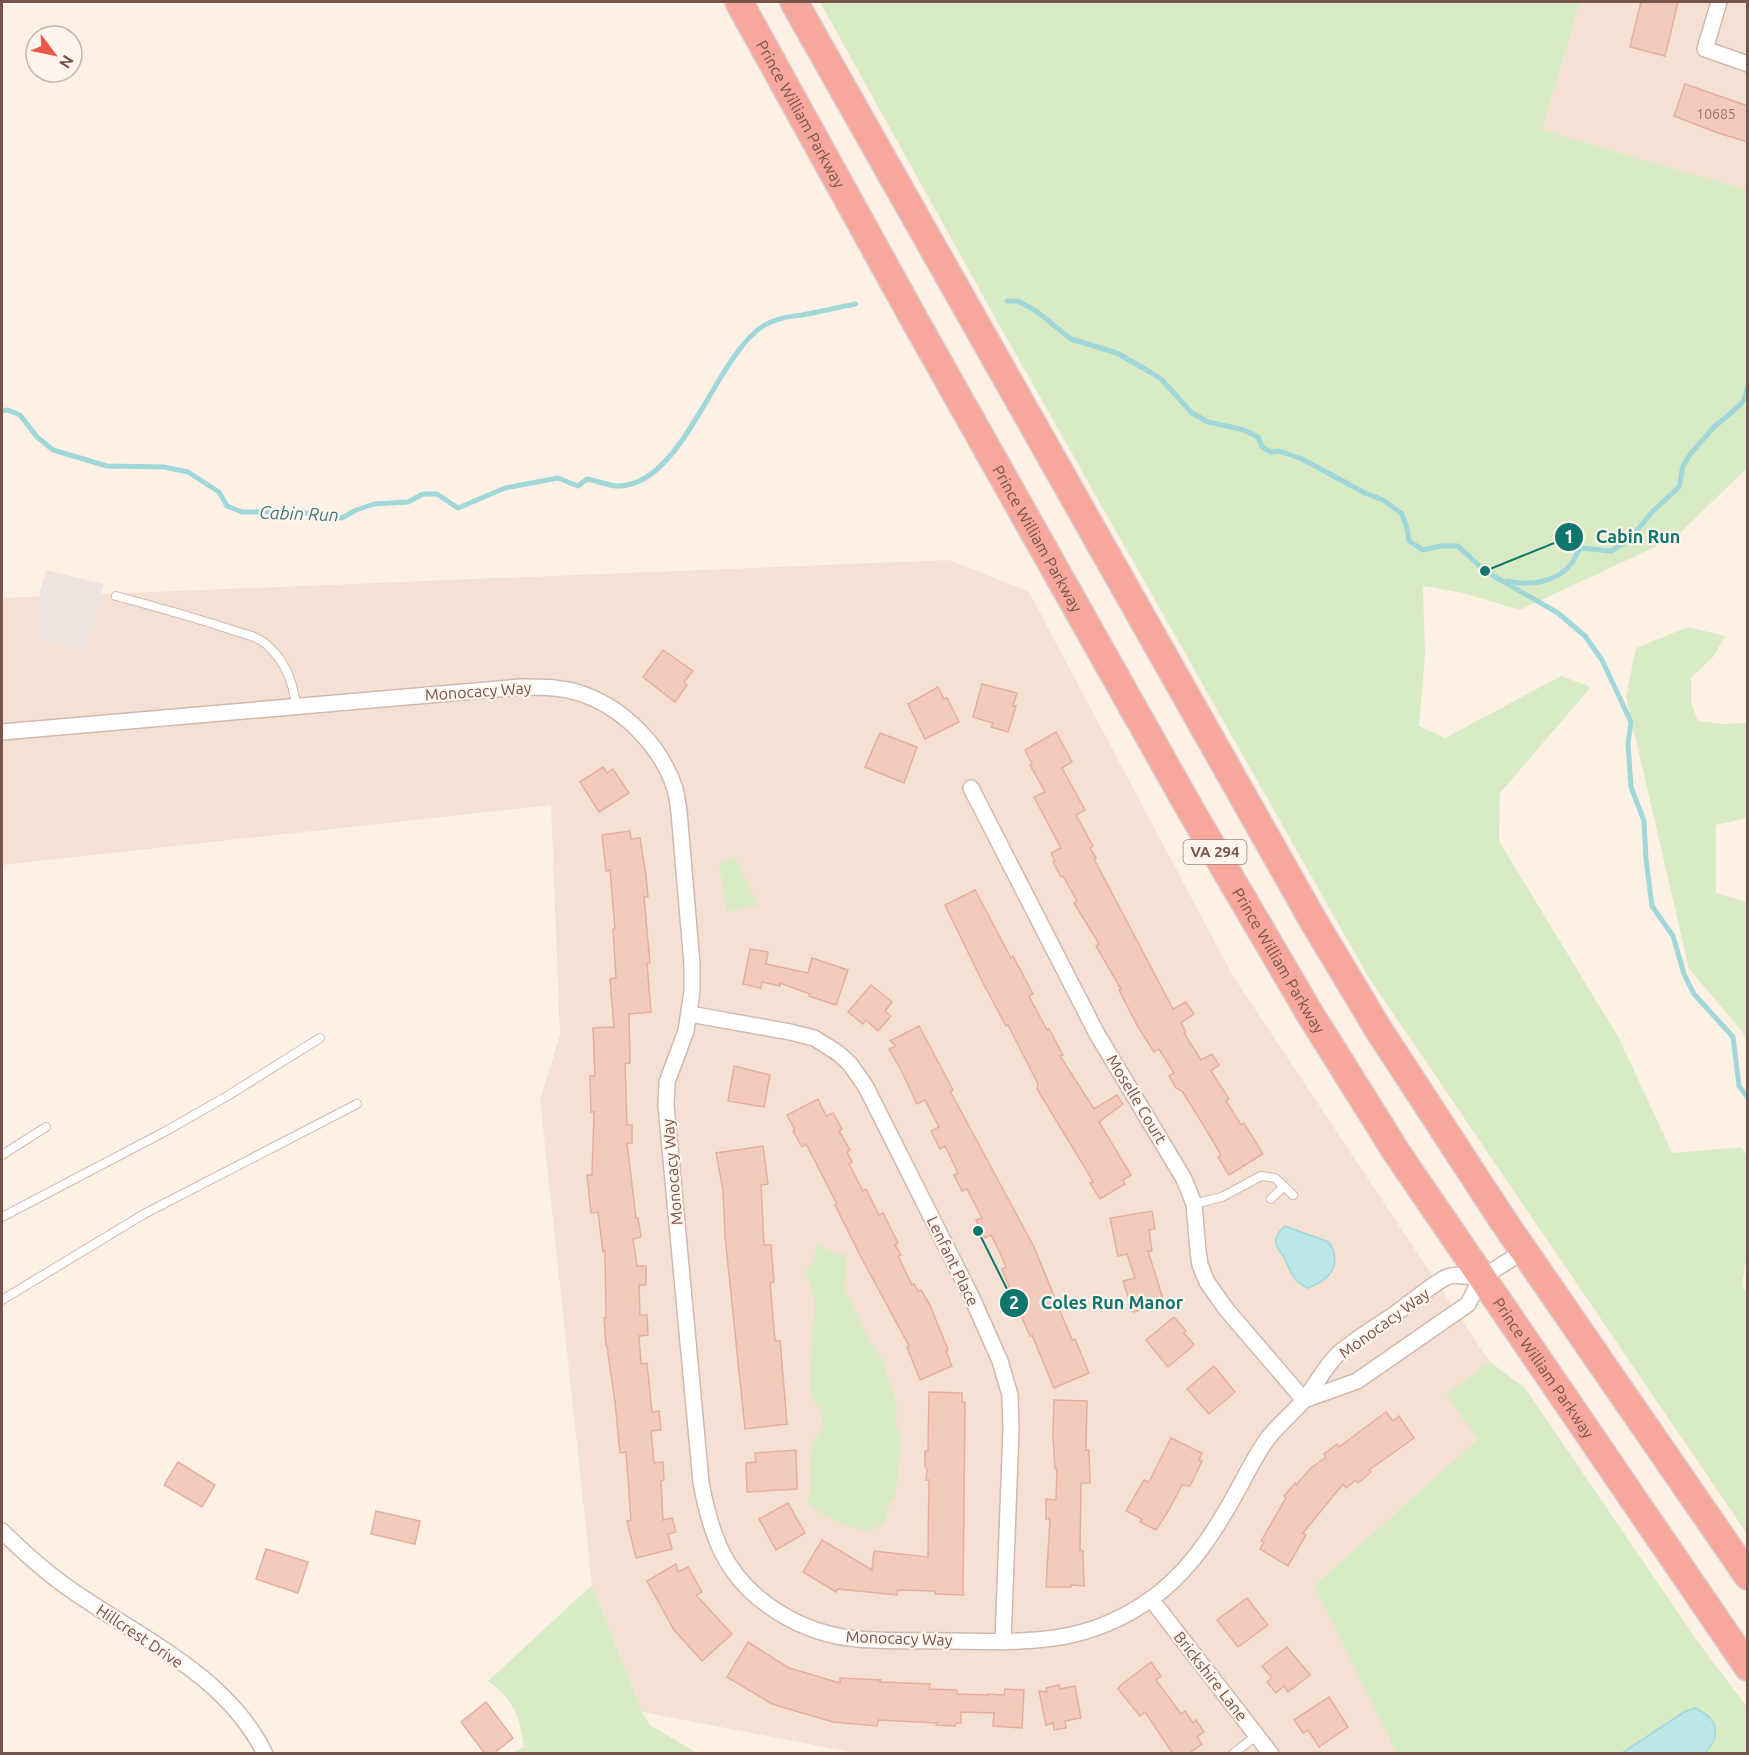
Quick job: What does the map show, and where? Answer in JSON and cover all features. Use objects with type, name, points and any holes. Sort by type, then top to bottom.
[{"type":"highway","name":"Prince William Parkway","points":[[739,2],[914,319],[1196,819],[1316,1024],[1397,1152],[1481,1278],[1748,1667]]},
{"type":"highway","name":"VA 294","points":[[794,2],[1314,922],[1380,1032],[1524,1251],[1748,1576]]},
{"type":"street","points":[[1719,2],[1705,49],[1748,64]]},
{"type":"street","name":"Monocacy Way","points":[[2,732],[521,687],[551,687],[585,695],[611,708],[630,722],[662,760],[675,789],[679,812],[692,964],[690,1014],[668,1082],[666,1105],[701,1482],[707,1512],[720,1548],[736,1574],[756,1596],[798,1624],[825,1634],[857,1639],[1004,1642],[1068,1637],[1098,1628],[1124,1616],[1172,1582],[1204,1545],[1268,1438],[1304,1400],[1337,1355],[1449,1276],[1481,1278],[1468,1304],[1357,1381],[1304,1400]]},
{"type":"street","name":"Moselle Court","points":[[970,788],[1097,1034],[1180,1172],[1194,1203],[1200,1265],[1207,1281],[1226,1309],[1304,1400]]},
{"type":"street","name":"Lenfant Place","points":[[690,1014],[808,1036],[824,1043],[850,1065],[866,1087],[967,1287],[1000,1361],[1010,1395],[1011,1428],[1004,1642]]},
{"type":"street","points":[[1481,1278],[1524,1251]]},
{"type":"street","name":"Hillcrest Drive","points":[[2,1531],[60,1582],[208,1683],[242,1716],[258,1738],[265,1754]]},
{"type":"street","name":"Brickshire Lane","points":[[1151,1599],[1271,1754]]},
{"type":"lane","points":[[116,596],[201,618],[259,638],[286,667],[294,688],[296,706]]},
{"type":"lane","points":[[2,1217],[177,1125],[320,1038]]},
{"type":"lane","points":[[2,1300],[144,1214],[357,1104]]},
{"type":"lane","points":[[2,1155],[46,1127]]},
{"type":"lane","points":[[1194,1203],[1217,1199],[1261,1176],[1275,1178],[1293,1195]]},
{"type":"lane","points":[[1271,1199],[1284,1186]]},
{"type":"lane","points":[[1233,1754],[1257,1735]]},
{"type":"shaded area","points":[[1580,2],[1747,2],[1747,190],[1542,130]]},
{"type":"shaded area","points":[[949,560],[1029,592],[1233,976],[1490,1362],[1447,1395],[1478,1439],[1314,1586],[1396,1753],[855,1753],[642,1712],[592,1585],[540,1099],[560,1035],[551,805],[2,865],[2,598]]},
{"type":"shaded area","points":[[46,570],[104,584],[87,651],[40,639],[40,591]]},
{"type":"green space","points":[[820,2],[1580,2],[1542,130],[1747,190],[1747,468],[1676,537],[1520,610],[1463,593],[1423,586],[1425,655],[1419,726],[1445,738],[1561,676],[1591,687],[1500,793],[1499,841],[1620,1040],[1672,1153],[1741,1147],[1747,1156],[1748,1244],[1742,1287],[1748,1294],[1747,1534],[1369,978],[1001,328]]},
{"type":"green space","points":[[1688,627],[1725,636],[1713,657],[1691,678],[1691,703],[1698,721],[1721,724],[1747,723],[1747,818],[1716,825],[1716,893],[1747,902],[1747,1041],[1742,1031],[1689,969],[1626,697],[1636,648]]},
{"type":"green space","points":[[734,856],[758,905],[727,912],[719,864]]},
{"type":"green space","points":[[817,1242],[833,1253],[843,1253],[846,1262],[844,1291],[867,1336],[882,1359],[897,1406],[896,1425],[900,1436],[900,1455],[895,1497],[888,1506],[886,1521],[873,1529],[857,1529],[848,1526],[808,1504],[811,1483],[809,1466],[813,1442],[824,1426],[821,1411],[810,1392],[815,1305],[806,1270],[814,1259]]},
{"type":"green space","points":[[1490,1362],[1525,1388],[1698,1642],[1747,1707],[1747,1753],[1705,1753],[1714,1738],[1712,1723],[1705,1713],[1684,1712],[1622,1753],[1396,1753],[1314,1586],[1478,1439],[1446,1395]]},
{"type":"green space","points":[[592,1585],[642,1712],[650,1725],[697,1753],[513,1753],[524,1747],[518,1717],[510,1702],[488,1681]]},
{"type":"water","points":[[1285,1226],[1329,1242],[1335,1258],[1334,1265],[1323,1281],[1308,1288],[1293,1276],[1276,1244],[1277,1236]]},
{"type":"water","points":[[1695,1708],[1709,1717],[1715,1728],[1714,1740],[1705,1753],[1622,1753],[1684,1712]]},
{"type":"building","points":[[1641,2],[1678,2],[1665,56],[1630,47]]},
{"type":"building","points":[[1685,84],[1748,106],[1748,142],[1674,116]]},
{"type":"building","points":[[663,650],[693,671],[684,682],[687,685],[675,702],[643,677]]},
{"type":"building","points":[[982,684],[1017,693],[1013,706],[1016,706],[1008,732],[991,727],[993,723],[973,717]]},
{"type":"building","points":[[938,687],[944,699],[947,698],[959,722],[925,739],[908,704]]},
{"type":"building","points":[[1056,732],[1072,762],[1062,768],[1085,810],[1076,815],[1093,846],[1090,848],[1096,858],[1094,859],[1173,1009],[1186,1002],[1194,1014],[1181,1023],[1186,1032],[1184,1033],[1201,1060],[1212,1054],[1219,1065],[1211,1071],[1229,1099],[1226,1101],[1241,1125],[1244,1123],[1263,1154],[1229,1175],[1207,1131],[1182,1091],[1176,1088],[1169,1076],[1174,1073],[1159,1049],[1154,1052],[1138,1027],[1119,990],[1121,989],[1096,946],[1099,944],[1074,903],[1077,901],[1053,862],[1055,861],[1051,853],[1061,848],[1034,797],[1045,792],[1030,765],[1032,764],[1025,750]]},
{"type":"building","points":[[880,733],[917,747],[904,783],[865,767]]},
{"type":"building","points":[[603,767],[607,773],[613,769],[629,793],[599,812],[580,782]]},
{"type":"building","points":[[630,831],[631,839],[640,838],[646,875],[648,897],[644,897],[650,963],[647,963],[651,1012],[629,1014],[630,1063],[625,1064],[627,1125],[632,1125],[632,1143],[627,1143],[636,1218],[638,1218],[641,1237],[633,1239],[637,1266],[646,1266],[646,1285],[639,1285],[640,1315],[647,1315],[648,1335],[639,1336],[641,1364],[647,1363],[652,1412],[659,1411],[661,1430],[651,1431],[654,1463],[663,1462],[664,1480],[661,1481],[663,1520],[672,1518],[676,1532],[668,1534],[672,1549],[636,1558],[627,1521],[631,1520],[626,1452],[620,1453],[606,1346],[605,1251],[603,1252],[598,1212],[591,1213],[587,1175],[592,1175],[594,1112],[591,1112],[590,1076],[595,1076],[593,1028],[614,1027],[610,979],[616,978],[613,929],[615,929],[610,870],[606,871],[602,835]]},
{"type":"building","points":[[975,890],[1033,994],[1029,996],[1063,1055],[1060,1056],[1094,1109],[1117,1095],[1123,1104],[1099,1122],[1131,1175],[1123,1180],[1125,1184],[1100,1199],[1090,1183],[1093,1182],[1087,1171],[1037,1089],[1038,1084],[1008,1025],[1006,1026],[983,983],[945,905]]},
{"type":"building","points":[[750,949],[768,952],[766,964],[808,973],[812,958],[848,970],[836,1005],[780,983],[780,986],[762,982],[761,988],[743,984]]},
{"type":"building","points":[[871,985],[892,1002],[885,1011],[891,1016],[878,1031],[866,1020],[863,1024],[848,1012]]},
{"type":"building","points":[[919,1026],[953,1090],[950,1091],[1034,1247],[1072,1340],[1075,1339],[1089,1373],[1054,1388],[1002,1269],[1006,1267],[1000,1253],[991,1235],[985,1238],[976,1220],[982,1218],[967,1189],[962,1191],[954,1175],[958,1173],[945,1146],[940,1149],[931,1131],[939,1127],[925,1100],[917,1104],[889,1049],[896,1046],[890,1041]]},
{"type":"building","points":[[734,1066],[770,1075],[764,1107],[728,1101]]},
{"type":"building","points":[[818,1099],[826,1116],[833,1113],[842,1129],[839,1131],[850,1150],[847,1152],[852,1162],[849,1164],[863,1191],[866,1189],[879,1215],[883,1213],[898,1243],[895,1245],[901,1255],[898,1256],[912,1285],[914,1284],[918,1291],[921,1290],[930,1305],[948,1350],[946,1351],[952,1366],[920,1380],[907,1347],[909,1346],[860,1255],[806,1144],[802,1147],[787,1115]]},
{"type":"building","points":[[763,1146],[768,1184],[761,1185],[764,1245],[771,1245],[774,1282],[770,1283],[775,1341],[780,1341],[787,1424],[745,1429],[725,1236],[723,1190],[716,1153]]},
{"type":"building","points":[[1152,1211],[1155,1229],[1149,1230],[1152,1251],[1148,1251],[1164,1302],[1133,1312],[1123,1281],[1135,1278],[1127,1254],[1118,1256],[1110,1218]]},
{"type":"building","points":[[1174,1317],[1194,1345],[1168,1367],[1146,1340]]},
{"type":"building","points":[[1214,1366],[1235,1392],[1209,1414],[1187,1389]]},
{"type":"building","points":[[929,1392],[962,1393],[962,1402],[965,1402],[963,1595],[935,1594],[935,1591],[898,1590],[897,1595],[838,1589],[836,1592],[803,1572],[822,1540],[872,1570],[874,1551],[928,1557],[929,1480],[926,1480],[925,1451],[928,1451]]},
{"type":"building","points":[[1054,1400],[1087,1401],[1086,1450],[1089,1450],[1090,1483],[1081,1483],[1080,1550],[1083,1551],[1084,1586],[1046,1587],[1050,1519],[1046,1519],[1046,1499],[1056,1500]]},
{"type":"building","points":[[1386,1412],[1393,1421],[1399,1416],[1414,1438],[1369,1470],[1371,1472],[1358,1483],[1356,1480],[1346,1488],[1343,1484],[1303,1533],[1306,1535],[1288,1566],[1260,1549],[1264,1542],[1261,1541],[1286,1498],[1284,1496],[1295,1483],[1296,1485],[1311,1468],[1326,1457],[1324,1454],[1337,1444],[1339,1447]]},
{"type":"building","points":[[1171,1438],[1202,1453],[1199,1460],[1202,1461],[1190,1486],[1182,1485],[1156,1530],[1140,1522],[1142,1519],[1126,1511],[1144,1480],[1149,1482]]},
{"type":"building","points":[[796,1450],[797,1489],[747,1492],[746,1463],[756,1462],[755,1453]]},
{"type":"building","points":[[178,1462],[215,1485],[202,1507],[164,1485]]},
{"type":"building","points":[[788,1503],[805,1533],[776,1550],[759,1519]]},
{"type":"building","points":[[376,1511],[420,1521],[415,1544],[371,1534]]},
{"type":"building","points":[[266,1549],[308,1562],[298,1593],[256,1579]]},
{"type":"building","points":[[676,1564],[678,1572],[688,1567],[702,1592],[696,1595],[732,1634],[702,1661],[674,1630],[647,1581]]},
{"type":"building","points":[[1247,1598],[1268,1625],[1238,1647],[1217,1620]]},
{"type":"building","points":[[748,1642],[789,1668],[840,1683],[840,1678],[930,1684],[929,1689],[957,1690],[957,1694],[1004,1695],[1005,1689],[1024,1690],[1022,1728],[993,1726],[994,1713],[961,1712],[961,1723],[956,1723],[955,1726],[878,1720],[877,1726],[833,1722],[772,1704],[727,1677]]},
{"type":"building","points":[[1287,1647],[1310,1675],[1288,1692],[1284,1686],[1276,1693],[1267,1682],[1272,1678],[1262,1666]]},
{"type":"building","points":[[1151,1662],[1161,1676],[1156,1680],[1181,1714],[1185,1711],[1193,1723],[1196,1720],[1204,1732],[1197,1737],[1202,1744],[1188,1754],[1173,1754],[1145,1712],[1140,1716],[1118,1689]]},
{"type":"building","points":[[1059,1685],[1060,1689],[1075,1686],[1081,1718],[1065,1721],[1066,1728],[1054,1730],[1053,1723],[1046,1725],[1039,1691],[1047,1692],[1046,1688]]},
{"type":"building","points":[[1329,1697],[1348,1727],[1319,1747],[1308,1730],[1303,1733],[1294,1720]]},
{"type":"building","points":[[486,1702],[513,1738],[493,1754],[485,1754],[461,1722]]},
{"type":"waterway","name":"Cabin Run","points":[[1007,301],[1018,301],[1036,311],[1071,339],[1117,353],[1150,372],[1161,379],[1192,413],[1208,422],[1244,430],[1258,437],[1262,447],[1271,452],[1279,451],[1302,459],[1365,493],[1383,500],[1402,514],[1409,541],[1423,550],[1440,546],[1458,546],[1485,571],[1558,613],[1585,636],[1602,660],[1631,722],[1628,743],[1631,787],[1644,821],[1652,906],[1673,936],[1684,974],[1694,994],[1733,1037],[1739,1086],[1748,1098]]},
{"type":"waterway","name":"Cabin Run","points":[[2,411],[8,410],[20,415],[37,437],[53,450],[107,466],[164,467],[188,472],[219,492],[227,506],[242,512],[298,512],[342,518],[374,504],[408,502],[423,494],[437,494],[458,508],[505,488],[558,478],[578,486],[587,479],[619,486],[642,480],[662,465],[680,443],[729,364],[745,342],[763,326],[782,318],[856,304]]},
{"type":"waterway","points":[[1507,581],[1542,582],[1565,570],[1581,548],[1611,551],[1628,541],[1653,511],[1679,487],[1683,466],[1691,453],[1714,427],[1739,406],[1744,400],[1748,386]]},
{"type":"place","name":"Cabin Run","points":[[1485,571]]},
{"type":"place","name":"Coles Run Manor","points":[[978,1231]]}]
